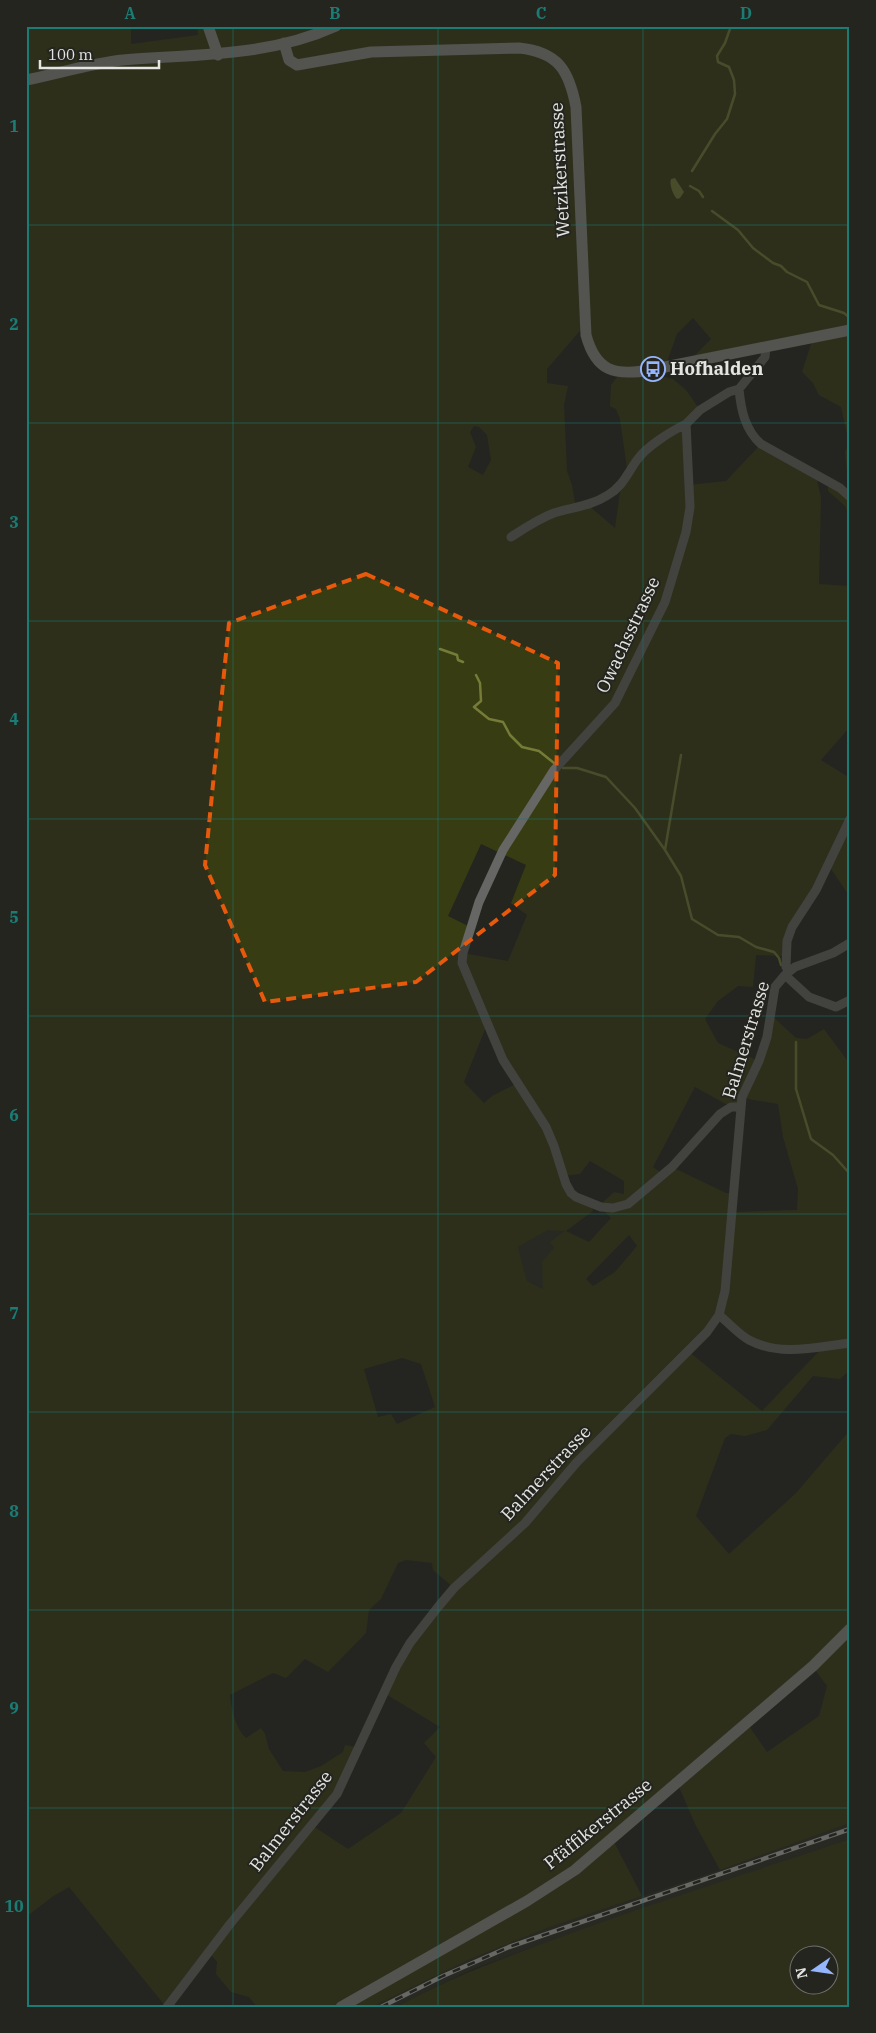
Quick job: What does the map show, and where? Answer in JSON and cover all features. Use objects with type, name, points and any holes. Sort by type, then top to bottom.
[{"type":"street","points":[[208,26],[218,55]]},
{"type":"street","points":[[26,80],[120,60],[218,55],[284,43],[336,26]]},
{"type":"street","name":"Wetzikerstrasse","points":[[284,43],[289,60],[297,65],[371,52],[488,48],[529,49],[551,58],[567,74],[576,107],[586,335],[594,357],[611,371],[632,373],[850,330]]},
{"type":"street","points":[[511,537],[536,521],[555,513],[588,505],[608,495],[621,485],[637,460],[646,452],[676,428],[686,424],[700,410],[729,392],[739,389],[765,357],[766,347]]},
{"type":"street","points":[[739,389],[745,421],[754,438],[761,444],[840,488],[850,497]]},
{"type":"street","name":"Owachsstrasse","points":[[686,424],[690,507],[686,532],[665,602],[615,703],[554,770],[503,850],[488,880],[470,926],[462,953],[462,963],[503,1060],[546,1128],[566,1184],[571,1193],[576,1197],[601,1207],[613,1208],[628,1204],[672,1167],[720,1114],[731,1107],[741,1107]]},
{"type":"street","points":[[850,819],[816,890],[786,940],[787,973],[809,997],[836,1007],[850,1000]]},
{"type":"street","name":"Balmerstrasse","points":[[167,2007],[224,1930],[337,1794],[396,1667],[410,1643],[438,1607],[454,1588],[525,1522],[576,1462],[707,1332],[719,1315],[725,1291],[741,1107],[744,1091],[759,1061],[767,1037],[775,987],[787,973],[803,963],[833,953],[850,943]]},
{"type":"street","points":[[719,1315],[750,1341],[771,1348],[794,1350],[850,1342]]},
{"type":"street","name":"Pfäffikerstrasse","points":[[341,2007],[527,1901],[575,1870],[813,1666],[850,1629]]},
{"type":"highlighted area","points":[[366,574],[558,663],[555,875],[416,982],[265,1002],[205,865],[229,623]]},
{"type":"shaded area","points":[[26,26],[131,26],[131,44],[198,35],[197,26],[850,26],[850,519],[845,506],[828,491],[830,483],[847,493],[845,452],[849,443],[841,407],[819,395],[813,383],[802,372],[813,338],[688,362],[711,339],[693,318],[677,334],[665,367],[652,374],[673,379],[686,390],[700,410],[691,419],[689,485],[726,481],[761,444],[817,480],[821,497],[819,584],[850,586],[850,690],[848,694],[850,697],[850,727],[821,760],[850,778],[850,897],[829,866],[792,928],[786,956],[756,955],[753,987],[738,986],[718,1001],[705,1019],[718,1043],[759,1061],[770,1014],[796,1038],[807,1039],[824,1029],[850,1064],[850,1370],[840,1379],[813,1376],[767,1430],[745,1436],[731,1434],[725,1438],[696,1516],[729,1554],[796,1493],[850,1430],[850,1823],[720,1870],[695,1824],[677,1782],[612,1838],[642,1896],[547,1928],[470,1959],[372,2007],[257,2007],[249,1997],[231,1992],[216,1974],[217,1962],[208,1951],[166,2007],[69,1887],[52,1897],[26,1917]],"holes":[[[585,325],[601,364],[620,373],[611,385],[610,406],[616,409],[620,419],[628,476],[621,485],[615,528],[588,505],[576,509],[572,485],[567,471],[564,405],[568,386],[547,383],[547,369]],[[474,426],[479,427],[487,435],[491,460],[483,475],[468,467],[476,447],[470,432]],[[481,844],[526,865],[511,903],[527,915],[508,961],[463,953],[470,927],[448,916]],[[488,1022],[517,1083],[492,1096],[484,1103],[464,1082]],[[695,1087],[731,1107],[741,1107],[742,1098],[778,1104],[783,1137],[798,1189],[797,1210],[733,1212],[734,1193],[726,1193],[672,1167],[663,1174],[653,1167]],[[590,1161],[624,1181],[624,1194],[614,1192],[602,1203],[601,1208],[611,1218],[589,1242],[566,1231],[593,1211],[591,1204],[571,1193],[563,1176],[580,1174]],[[548,1230],[565,1231],[550,1242],[554,1248],[542,1262],[543,1289],[527,1281],[518,1247]],[[629,1235],[637,1246],[615,1272],[593,1286],[586,1279]],[[719,1315],[750,1341],[795,1350],[823,1347],[762,1411],[688,1351]],[[402,1358],[421,1364],[435,1407],[397,1424],[391,1414],[378,1417],[364,1369]],[[406,1560],[432,1563],[433,1570],[454,1588],[396,1667],[384,1693],[440,1727],[424,1743],[436,1757],[401,1813],[348,1849],[313,1826],[346,1777],[355,1747],[345,1745],[343,1752],[321,1766],[305,1772],[283,1771],[269,1749],[265,1734],[261,1728],[246,1738],[242,1734],[235,1718],[230,1695],[273,1673],[286,1678],[305,1659],[328,1672],[366,1633],[369,1610],[381,1599],[398,1563]],[[813,1667],[827,1686],[819,1716],[767,1752],[747,1723]]]},
{"type":"shaded area","points":[[675,178],[684,192],[677,199],[671,184],[671,179]]},
{"type":"shaded area","points":[[548,1230],[566,1230],[554,1248],[544,1289],[527,1281],[518,1247]]},
{"type":"shaded area","points":[[850,1823],[850,1839],[595,1925],[475,1968],[397,2007],[372,2007],[470,1959],[547,1928],[720,1870]]},
{"type":"shaded area","points":[[850,1839],[850,2007],[397,2007],[482,1967],[639,1909]]},
{"type":"waterway","points":[[692,171],[715,134],[727,119],[735,94],[734,80],[729,67],[718,62],[717,56],[725,43],[731,26]]},
{"type":"waterway","points":[[690,186],[699,191],[703,197]]},
{"type":"waterway","points":[[712,211],[738,230],[753,248],[773,263],[807,282],[819,305],[844,313],[850,318]]},
{"type":"waterway","points":[[440,649],[457,655],[458,660],[463,662]]},
{"type":"waterway","points":[[476,675],[480,683],[481,701],[474,707],[489,719],[503,722],[510,735],[522,747],[539,751],[554,763]]},
{"type":"waterway","points":[[665,850],[681,755]]},
{"type":"waterway","points":[[563,768],[577,768],[606,777],[635,808],[681,876],[692,919],[718,935],[739,937],[756,947],[774,952],[779,958],[781,965]]},
{"type":"waterway","points":[[796,1042],[796,1089],[811,1139],[833,1155],[850,1174]]},
{"type":"railway","points":[[381,2007],[443,1976],[509,1947],[850,1829]]},
{"type":"place","name":"Hofhalden","points":[[653,369]]}]
